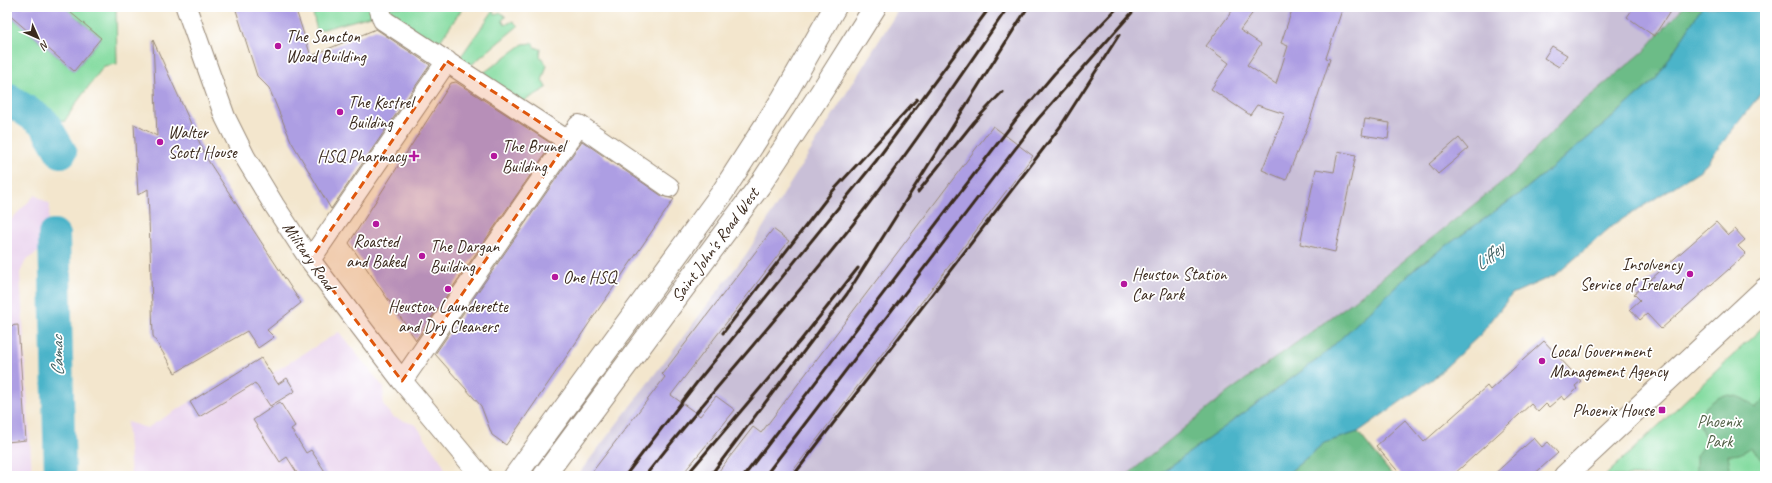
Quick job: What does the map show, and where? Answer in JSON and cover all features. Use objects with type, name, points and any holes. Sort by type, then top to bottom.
[{"type":"main road","name":"Saint John's Road West","points":[[516,476],[722,193],[783,98],[835,7]]},
{"type":"main road","name":"Saint John's Road West","points":[[544,476],[760,185],[875,7]]},
{"type":"main road","points":[[1565,476],[1765,290]]},
{"type":"street","name":"Military Road","points":[[186,7],[225,117],[245,157],[274,205],[310,260],[402,381],[481,476]]},
{"type":"street","points":[[379,7],[383,20],[568,142]]},
{"type":"street","points":[[310,260],[447,61]]},
{"type":"street","points":[[402,381],[579,125],[669,188]]},
{"type":"highlighted area","points":[[447,61],[568,141],[402,381],[310,260]]},
{"type":"shaded area","points":[[900,7],[1683,7],[1643,52],[1571,112],[1512,174],[1351,303],[1227,393],[1126,476],[577,476],[747,253]]},
{"type":"shaded area","points":[[35,195],[50,204],[46,247],[26,260],[20,273],[32,476],[7,476],[7,224]]},
{"type":"shaded area","points":[[339,332],[384,388],[383,404],[393,417],[416,425],[443,464],[447,476],[131,476],[127,422],[147,428],[190,402],[200,417]]},
{"type":"green space","points":[[64,7],[116,7],[117,64],[104,66],[64,122],[7,87],[7,13],[74,71],[101,38]]},
{"type":"green space","points":[[337,7],[371,7],[374,15],[317,31],[313,14]]},
{"type":"green space","points":[[389,7],[462,7],[462,9],[438,44],[433,43],[392,17]]},
{"type":"green space","points":[[1683,7],[1702,7],[1656,79],[1606,123],[1522,192],[1418,266],[1321,357],[1157,476],[1126,476],[1227,393],[1351,303],[1512,174],[1571,112],[1643,52]]},
{"type":"green space","points":[[493,11],[495,15],[500,12],[506,17],[502,20],[505,25],[513,21],[518,26],[470,66],[459,59]]},
{"type":"green space","points":[[533,43],[534,47],[541,49],[540,56],[547,65],[542,81],[547,88],[522,102],[482,74],[523,44]]},
{"type":"green space","name":"Phoenix Park","points":[[1765,325],[1765,476],[1605,476]]},
{"type":"green space","points":[[1724,395],[1741,398],[1755,408],[1765,398],[1765,462],[1753,451],[1751,447],[1746,451],[1734,455],[1728,455],[1730,467],[1725,476],[1684,476],[1696,472],[1696,456],[1706,441],[1700,422],[1701,415],[1705,407]]},
{"type":"green space","points":[[1358,432],[1393,476],[1285,476],[1324,443]]},
{"type":"water","name":"Liffey","points":[[1702,7],[1765,7],[1765,88],[1702,169],[1613,225],[1557,274],[1512,294],[1481,334],[1434,378],[1358,432],[1324,443],[1285,476],[1157,476],[1321,357],[1418,266],[1522,192],[1606,123],[1656,79]]},
{"type":"building","points":[[7,7],[64,7],[101,38],[74,71],[7,13]]},
{"type":"building","name":"The Kestrel Building","points":[[235,7],[295,7],[311,56],[376,29],[430,65],[331,209],[291,141],[269,88],[257,76]]},
{"type":"building","points":[[1235,7],[1257,7],[1240,30],[1261,44],[1247,65],[1276,84],[1288,46],[1281,43],[1293,7],[1343,7],[1326,58],[1330,59],[1309,123],[1286,180],[1262,170],[1285,114],[1257,105],[1250,115],[1211,89],[1229,63],[1206,46]]},
{"type":"building","points":[[1634,7],[1673,7],[1654,36],[1627,17]]},
{"type":"building","name":"Walter Scott House","points":[[153,40],[207,159],[301,303],[267,330],[274,337],[258,348],[247,331],[175,373],[153,336],[148,189],[138,195],[134,124],[157,136]]},
{"type":"building","points":[[1552,46],[1567,55],[1559,67],[1544,58]]},
{"type":"building","name":"The Dargan Building","points":[[456,82],[552,144],[416,340],[349,243],[451,83]]},
{"type":"building","points":[[1365,119],[1390,123],[1388,139],[1362,135]]},
{"type":"building","points":[[993,126],[1033,156],[789,476],[715,476],[753,427],[761,433]]},
{"type":"building","points":[[1459,138],[1468,149],[1438,174],[1429,164]]},
{"type":"building","name":"One HSQ","points":[[582,141],[662,196],[674,199],[506,445],[492,435],[481,406],[435,354]]},
{"type":"building","points":[[1338,151],[1356,155],[1335,252],[1300,244],[1316,169],[1334,172]]},
{"type":"building","name":"Insolvency Service of Ireland","points":[[1716,222],[1728,235],[1735,229],[1745,240],[1738,246],[1746,254],[1661,329],[1647,314],[1640,320],[1630,309],[1640,300],[1634,294]]},
{"type":"building","points":[[773,229],[789,241],[671,395],[700,416],[716,396],[735,410],[681,476],[589,476],[665,377],[662,374]]},
{"type":"building","points":[[18,325],[26,440],[7,442],[7,326]]},
{"type":"building","points":[[1544,341],[1581,381],[1575,386],[1577,389],[1565,400],[1562,396],[1549,407],[1546,404],[1538,412],[1531,404],[1452,476],[1402,476],[1376,446],[1405,420],[1424,442],[1487,386],[1490,390]]},
{"type":"building","points":[[261,358],[278,384],[287,378],[295,391],[270,406],[255,383],[199,417],[190,402]]},
{"type":"building","points":[[280,402],[295,426],[291,429],[306,453],[311,450],[328,476],[299,476],[287,457],[280,462],[253,420]]},
{"type":"building","points":[[1534,438],[1542,447],[1548,442],[1558,453],[1532,476],[1492,476]]},
{"type":"waterway","name":"Camac","points":[[7,98],[44,123],[61,152]]},
{"type":"waterway","name":"Camac","points":[[54,235],[60,476]]},
{"type":"railway","points":[[625,476],[698,381],[876,161],[990,7]]},
{"type":"railway","points":[[645,476],[692,417],[861,214],[925,126],[1008,7]]},
{"type":"railway","points":[[710,476],[847,294],[1028,7]]},
{"type":"railway","points":[[744,476],[1017,118],[1054,74],[1118,7]]},
{"type":"railway","points":[[765,476],[1038,119],[1137,7]]},
{"type":"railway","points":[[793,476],[1060,127],[1119,35]]},
{"type":"railway","points":[[918,192],[974,122],[1002,92]]},
{"type":"railway","points":[[723,333],[831,193],[917,99]]},
{"type":"railway","points":[[686,476],[801,340],[858,268]]},
{"type":"place","name":"The Sancton Wood Building","points":[[278,46]]},
{"type":"place","name":"The Kestrel Building","points":[[340,112]]},
{"type":"place","name":"Walter Scott House","points":[[160,142]]},
{"type":"place","name":"HSQ Pharmacy","points":[[414,156]]},
{"type":"place","name":"The Brunel Building","points":[[494,156]]},
{"type":"place","name":"Roasted and Baked","points":[[376,224]]},
{"type":"place","name":"The Dargan Building","points":[[422,256]]},
{"type":"place","name":"Insolvency Service of Ireland","points":[[1690,274]]},
{"type":"place","name":"One HSQ","points":[[555,277]]},
{"type":"place","name":"Heuston Station Car Park","points":[[1124,284]]},
{"type":"place","name":"Heuston Launderette and Dry Cleaners","points":[[448,289]]},
{"type":"place","name":"Local Government Management Agency","points":[[1542,361]]},
{"type":"place","name":"Phoenix House","points":[[1662,410]]}]
